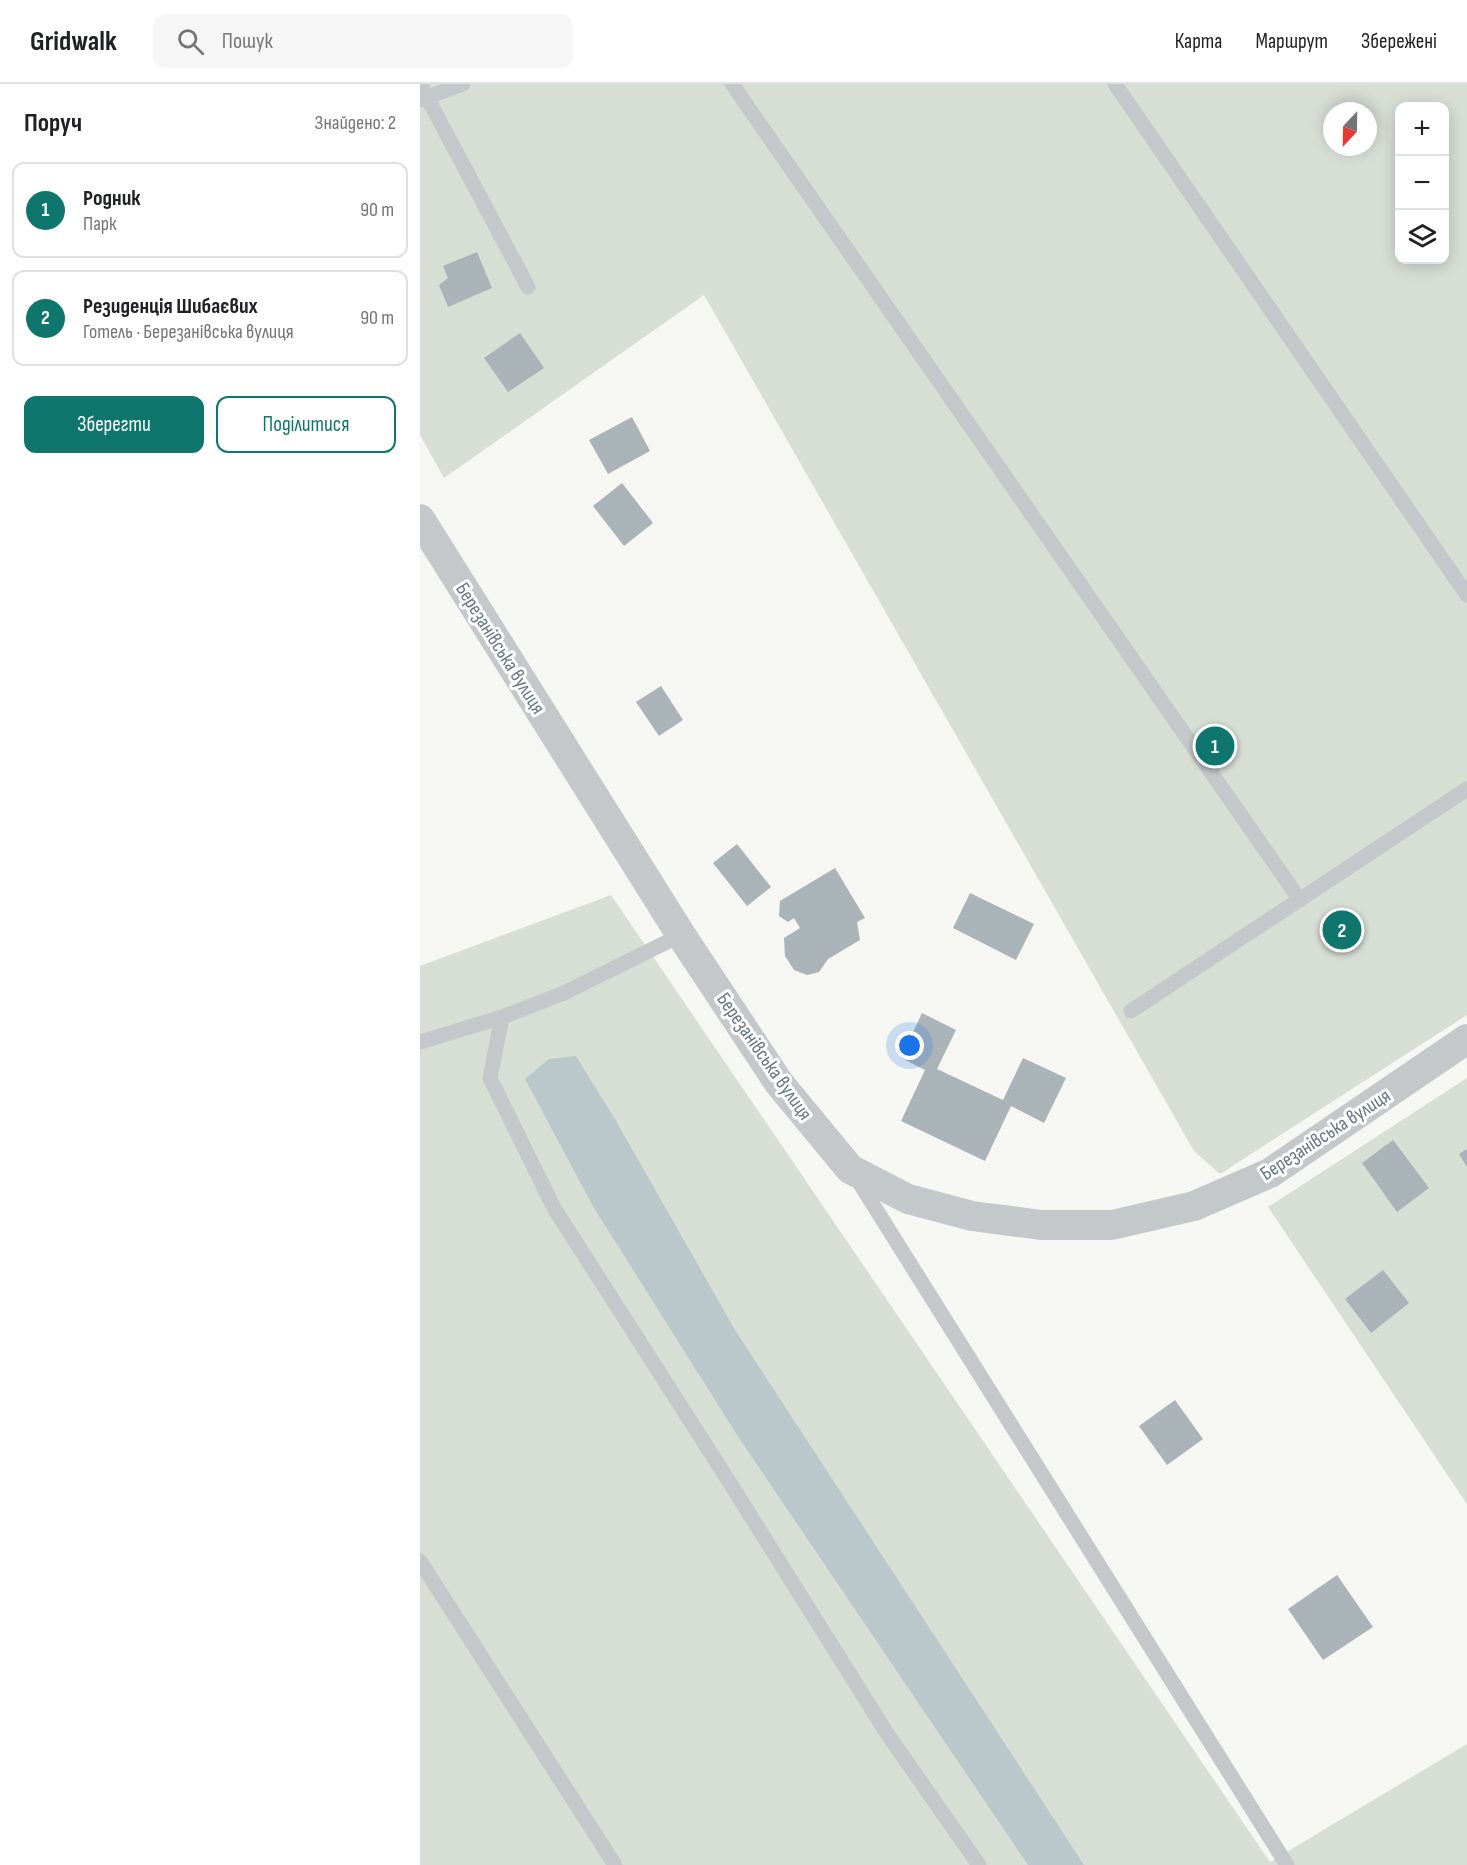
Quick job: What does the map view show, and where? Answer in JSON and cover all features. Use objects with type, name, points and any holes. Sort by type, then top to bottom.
[{"type":"street","name":"Березанівська вулиця","points":[[420,519],[681,935],[779,1083],[850,1169],[908,1199],[972,1216],[1041,1225],[1112,1225],[1194,1206],[1270,1173],[1467,1039]]},
{"type":"lane","points":[[463,84],[422,94],[528,287]]},
{"type":"lane","points":[[732,84],[1300,900]]},
{"type":"lane","points":[[1115,84],[1467,595]]},
{"type":"lane","points":[[1131,1011],[1467,789]]},
{"type":"lane","points":[[420,1042],[502,1017],[564,993],[681,935]]},
{"type":"lane","points":[[502,1017],[490,1078],[554,1208],[888,1735],[979,1865]]},
{"type":"lane","points":[[850,1169],[1287,1865]]},
{"type":"lane","points":[[420,1561],[615,1865]]},
{"type":"shaded area","points":[[420,84],[1467,84],[1467,1015],[1220,1174],[1194,1151],[704,295],[444,478],[420,435]]},
{"type":"shaded area","points":[[611,895],[1270,1862],[1467,1744],[1467,1865],[420,1865],[420,966]]},
{"type":"shaded area","points":[[576,1056],[616,1121],[735,1330],[1084,1865],[1028,1865],[739,1438],[594,1208],[525,1079],[549,1059]]},
{"type":"shaded area","points":[[1467,1078],[1467,1504],[1268,1207]]},
{"type":"building","points":[[477,252],[492,288],[448,307],[439,285],[448,278],[443,266]]},
{"type":"building","points":[[520,333],[544,368],[508,392],[484,358]]},
{"type":"building","points":[[632,417],[650,451],[608,474],[589,440]]},
{"type":"building","points":[[622,483],[653,523],[624,546],[593,506]]},
{"type":"building","points":[[661,686],[683,720],[659,736],[636,702]]},
{"type":"building","points":[[737,844],[771,887],[747,906],[713,863]]},
{"type":"building","points":[[835,868],[865,918],[857,922],[860,940],[828,959],[819,972],[807,975],[794,970],[785,956],[784,938],[800,928],[794,918],[788,922],[779,916],[780,901]]},
{"type":"building","points":[[970,893],[1034,924],[1016,960],[953,928]]},
{"type":"building","points":[[922,1013],[956,1030],[937,1069],[1003,1100],[1023,1058],[1066,1078],[1044,1123],[1011,1106],[985,1161],[901,1121],[925,1070],[901,1058]]},
{"type":"building","points":[[1393,1140],[1429,1188],[1397,1212],[1362,1163]]},
{"type":"building","points":[[1467,1149],[1467,1167],[1459,1154]]},
{"type":"building","points":[[1383,1270],[1409,1303],[1371,1333],[1345,1299]]},
{"type":"building","points":[[1175,1400],[1203,1439],[1167,1465],[1139,1426]]},
{"type":"building","points":[[1337,1575],[1373,1627],[1323,1660],[1288,1609]]},
{"type":"place","name":"Родник","points":[[1215,746]]},
{"type":"place","name":"Резиденція Шибаєвих","points":[[1342,930]]}]
